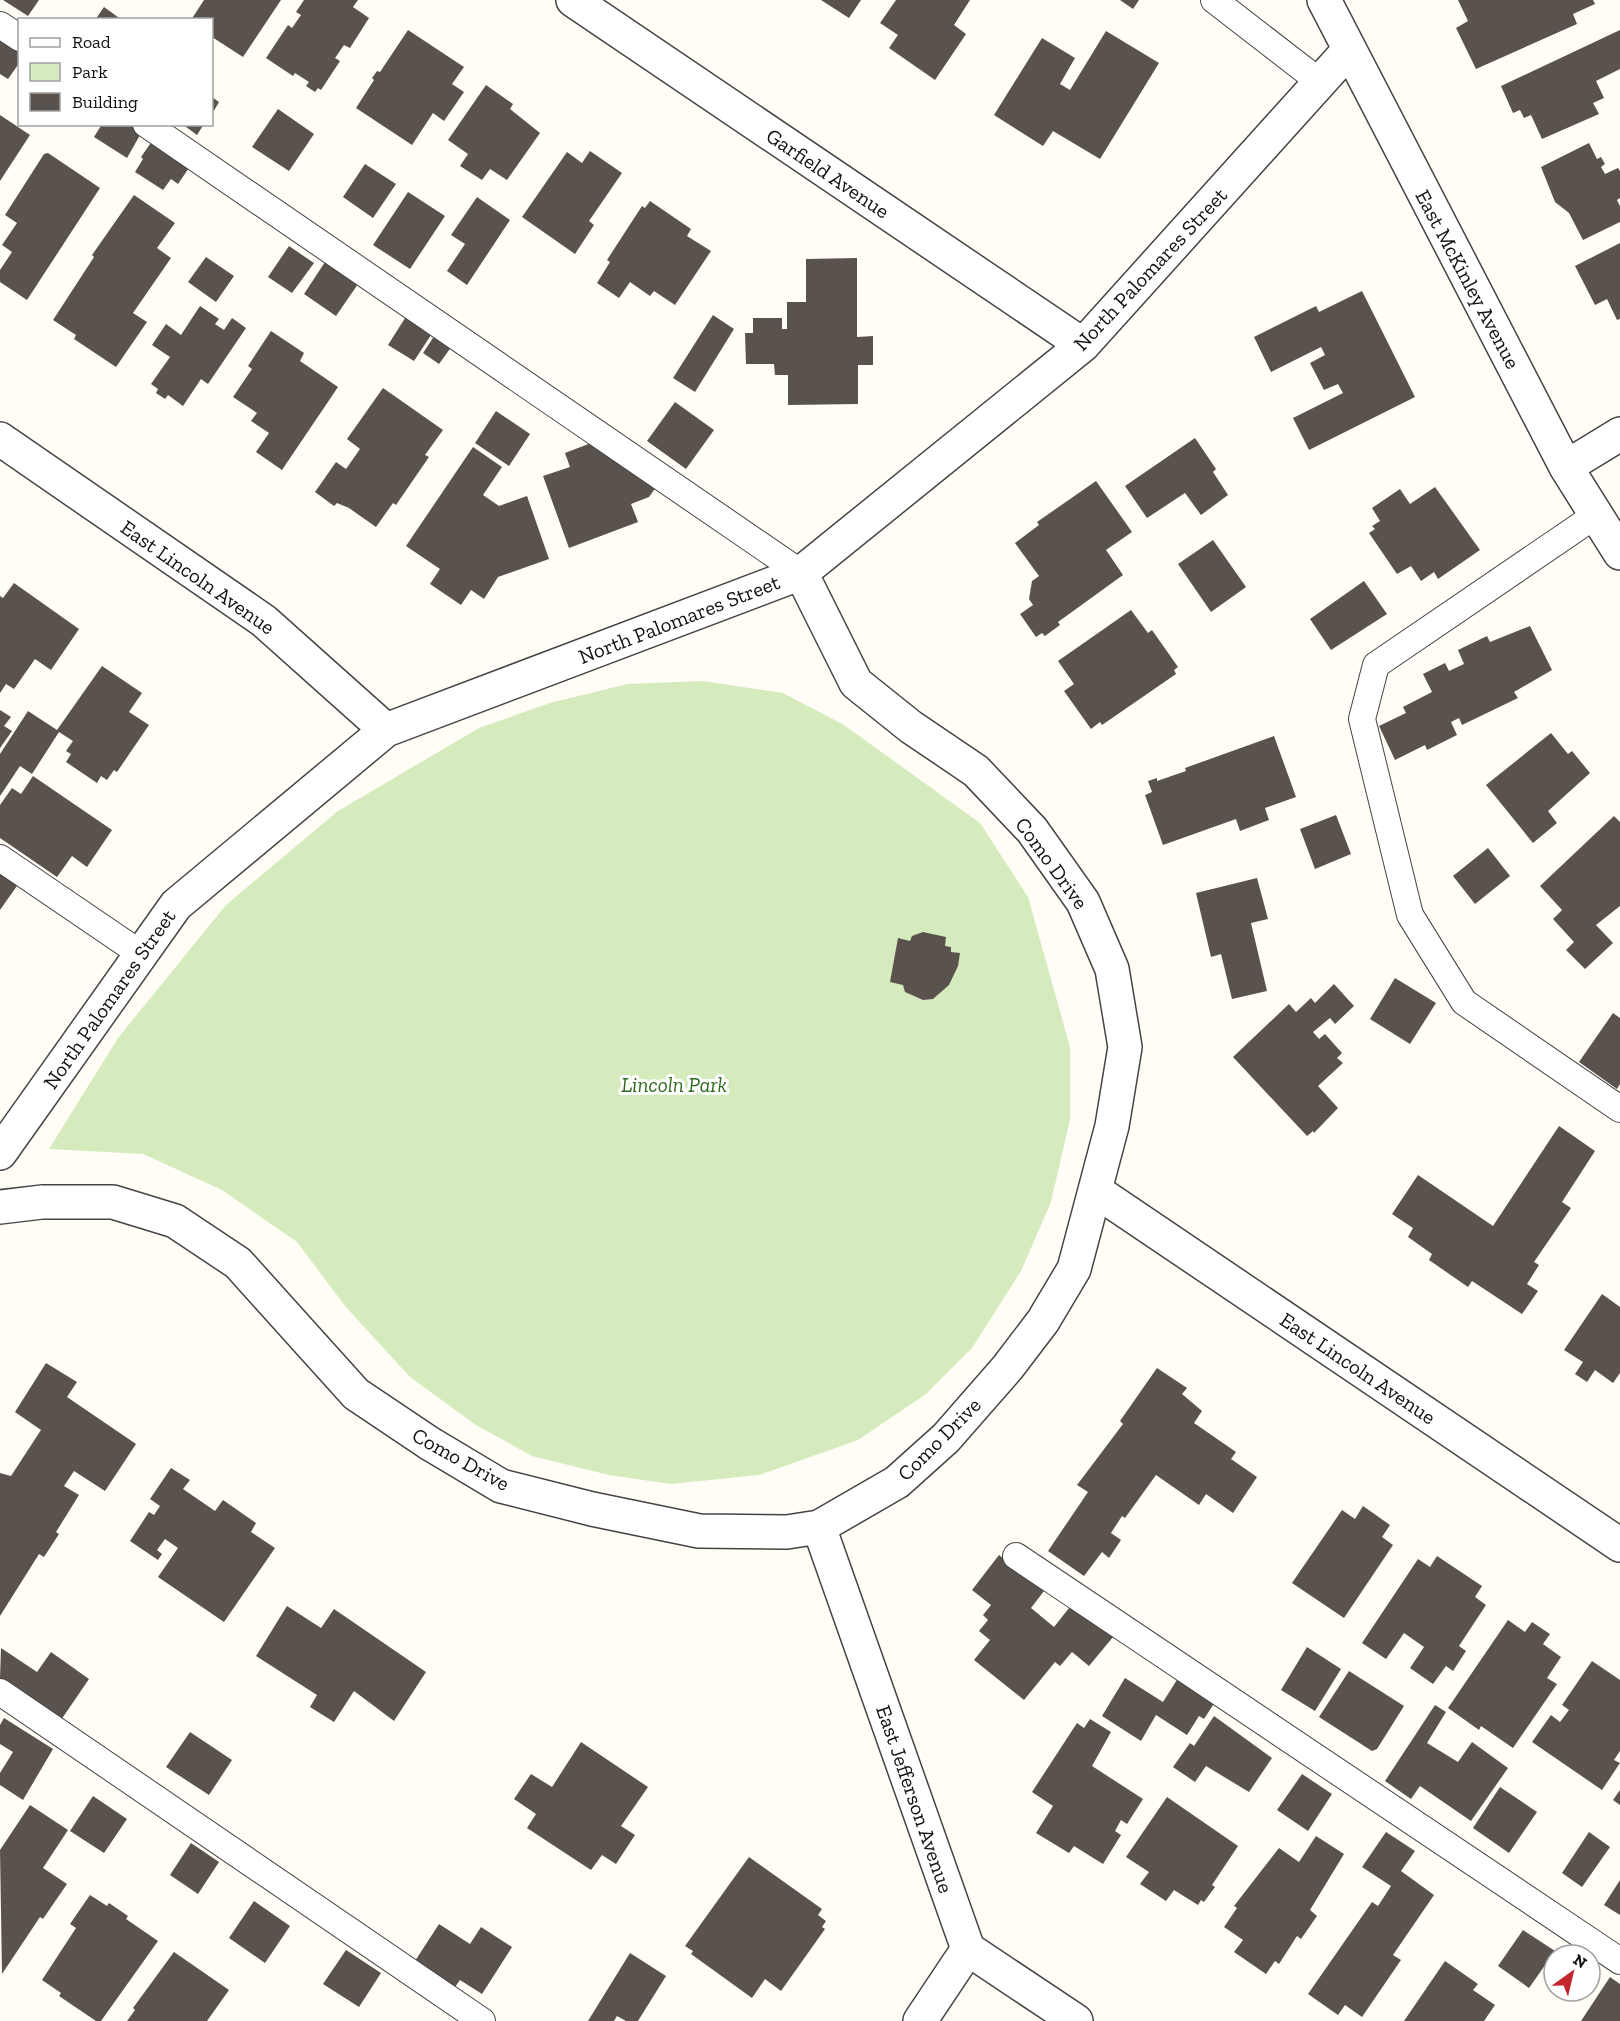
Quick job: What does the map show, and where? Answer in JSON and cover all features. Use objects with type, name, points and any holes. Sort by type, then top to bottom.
[{"type":"street","name":"Garfield Avenue","points":[[573,0],[1083,345]]},
{"type":"street","name":"East McKinley Avenue","points":[[1324,0],[1566,467],[1620,553]]},
{"type":"street","name":"North Palomares Street","points":[[0,1152],[176,905],[386,730],[801,573],[1083,345],[1349,50]]},
{"type":"street","points":[[1566,467],[1620,434]]},
{"type":"street","name":"East Lincoln Avenue","points":[[0,439],[264,621],[386,730]]},
{"type":"street","name":"Como Drive","points":[[0,1207],[42,1202],[113,1202],[175,1221],[238,1263],[356,1394],[429,1443],[501,1486],[592,1509],[699,1532],[787,1532],[819,1527],[897,1482],[946,1438],[1008,1367],[1043,1321],[1074,1269],[1112,1126],[1125,1047],[1112,969],[1083,902],[1032,830],[976,771],[911,727],[856,683],[801,573]]},
{"type":"street","name":"East Lincoln Avenue","points":[[1096,1191],[1620,1545]]},
{"type":"street","name":"East Jefferson Avenue","points":[[819,1527],[968,1948]]},
{"type":"street","points":[[920,2021],[968,1948],[1076,2021]]},
{"type":"lane","points":[[1214,0],[1320,82]]},
{"type":"lane","points":[[0,25],[18,37]]},
{"type":"lane","points":[[149,126],[801,573]]},
{"type":"lane","points":[[1596,514],[1376,664],[1362,719],[1410,915],[1464,1002],[1620,1109]]},
{"type":"lane","points":[[0,858],[141,954]]},
{"type":"lane","points":[[1016,1556],[1620,1961]]},
{"type":"lane","points":[[0,1692],[482,2021]]},
{"type":"green space","name":"Lincoln Park","points":[[703,681],[783,693],[844,725],[980,823],[1028,897],[1070,1047],[1070,1119],[1051,1202],[1021,1271],[972,1348],[926,1394],[858,1440],[759,1475],[671,1484],[609,1475],[532,1456],[476,1425],[410,1377],[345,1306],[297,1242],[222,1190],[143,1154],[49,1149],[118,1038],[226,905],[338,811],[479,728],[550,703],[627,684]]},
{"type":"building","points":[[3,0],[39,0],[28,16]]},
{"type":"building","points":[[204,0],[281,0],[243,57],[213,38],[213,18],[192,18]]},
{"type":"building","points":[[304,0],[358,0],[353,7],[369,18],[350,48],[344,45],[335,58],[340,61],[321,90],[318,88],[315,92],[306,86],[309,82],[295,73],[293,76],[266,58],[288,25],[292,28],[301,15],[296,12]]},
{"type":"building","points":[[821,0],[861,0],[849,18]]},
{"type":"building","points":[[896,0],[970,0],[954,25],[966,34],[935,80],[889,48],[898,35],[880,23]]},
{"type":"building","points":[[1120,0],[1139,0],[1133,9]]},
{"type":"building","points":[[1458,0],[1593,0],[1595,4],[1573,14],[1577,24],[1476,69],[1456,28],[1468,21]]},
{"type":"building","points":[[104,7],[119,18],[96,18]]},
{"type":"building","points":[[0,28],[18,40],[18,65],[8,79],[0,74]]},
{"type":"building","points":[[408,30],[464,67],[452,84],[464,92],[444,121],[433,113],[412,145],[356,108],[374,80],[372,78],[377,71],[380,72]]},
{"type":"building","points":[[1620,30],[1620,69],[1596,81],[1604,98],[1593,103],[1599,114],[1542,139],[1531,115],[1524,118],[1520,110],[1513,113],[1501,86]]},
{"type":"building","points":[[1106,31],[1159,63],[1100,159],[1053,131],[1043,146],[994,115],[1042,38],[1075,58],[1060,84],[1070,90]]},
{"type":"building","points":[[486,85],[513,104],[510,109],[540,133],[507,180],[490,169],[482,180],[460,166],[468,154],[448,140]]},
{"type":"building","points":[[213,98],[219,102],[213,112]]},
{"type":"building","points":[[278,109],[314,134],[289,171],[252,147]]},
{"type":"building","points":[[0,115],[30,135],[0,181]]},
{"type":"building","points":[[101,126],[141,126],[144,128],[127,158],[94,137]]},
{"type":"building","points":[[185,126],[203,126],[197,135]]},
{"type":"building","points":[[157,134],[195,159],[178,184],[171,179],[163,190],[135,172],[143,159],[141,157]]},
{"type":"building","points":[[1589,143],[1597,159],[1601,157],[1605,164],[1601,167],[1605,174],[1618,168],[1620,171],[1620,198],[1617,200],[1620,206],[1620,222],[1583,240],[1569,213],[1555,202],[1541,167]]},
{"type":"building","points":[[590,151],[622,173],[589,221],[594,225],[575,254],[522,217],[567,152],[582,163]]},
{"type":"building","points":[[48,153],[100,188],[27,300],[0,282],[0,270],[12,252],[2,245],[17,223],[5,215],[44,154]]},
{"type":"building","points":[[365,164],[396,184],[373,218],[343,197]]},
{"type":"building","points":[[408,192],[445,216],[410,269],[373,245]]},
{"type":"building","points":[[134,195],[175,223],[157,248],[171,258],[133,313],[147,322],[116,367],[74,339],[76,335],[53,320],[94,257],[92,255]]},
{"type":"building","points":[[477,197],[510,220],[467,285],[447,271],[465,244],[451,235]]},
{"type":"building","points":[[650,201],[691,229],[687,236],[711,251],[675,305],[654,291],[650,296],[630,282],[619,298],[597,283],[610,262],[607,260],[642,206],[645,208]]},
{"type":"building","points":[[1620,243],[1620,319],[1617,320],[1607,299],[1595,305],[1575,266]]},
{"type":"building","points":[[289,246],[314,263],[292,293],[268,277]]},
{"type":"building","points":[[206,257],[234,276],[216,302],[188,282]]},
{"type":"building","points":[[857,258],[857,337],[873,336],[873,365],[858,365],[858,404],[788,405],[788,375],[775,375],[774,364],[746,364],[745,333],[753,333],[753,318],[782,318],[782,329],[787,329],[787,302],[806,302],[806,259]]},
{"type":"building","points":[[325,262],[358,284],[336,316],[304,294]]},
{"type":"building","points":[[1362,291],[1415,397],[1309,450],[1293,418],[1343,393],[1338,384],[1324,390],[1310,363],[1325,355],[1321,347],[1271,372],[1254,337],[1316,306],[1319,312]]},
{"type":"building","points":[[200,306],[219,319],[215,324],[224,330],[232,318],[246,328],[208,384],[201,379],[183,406],[168,395],[165,399],[156,393],[158,389],[151,384],[170,357],[152,345],[166,324],[181,335]]},
{"type":"building","points":[[407,315],[433,332],[414,361],[388,345]]},
{"type":"building","points":[[713,315],[734,329],[695,392],[673,378]]},
{"type":"building","points":[[271,331],[304,353],[300,361],[338,387],[282,470],[256,452],[269,433],[251,421],[257,413],[233,397],[252,369],[248,366]]},
{"type":"building","points":[[435,335],[452,346],[439,364],[423,353]]},
{"type":"building","points":[[383,388],[443,430],[425,455],[429,457],[396,505],[393,503],[376,527],[349,508],[337,503],[334,506],[315,492],[336,462],[346,469],[360,449],[347,439]]},
{"type":"building","points":[[675,402],[714,430],[686,469],[647,441]]},
{"type":"building","points":[[496,411],[530,434],[509,466],[475,443]]},
{"type":"building","points":[[604,438],[661,480],[649,497],[631,504],[638,522],[569,548],[543,476],[570,467],[565,453]]},
{"type":"building","points":[[1195,438],[1216,469],[1213,472],[1228,495],[1201,515],[1185,493],[1147,518],[1125,486]]},
{"type":"building","points":[[473,447],[502,467],[483,495],[499,506],[527,496],[549,559],[498,577],[484,599],[471,590],[461,605],[430,584],[440,569],[406,546]]},
{"type":"building","points":[[1096,481],[1132,532],[1106,550],[1123,575],[1058,622],[1060,625],[1045,636],[1042,633],[1036,637],[1020,614],[1033,605],[1029,599],[1032,581],[1039,576],[1015,543],[1039,525],[1037,522]]},
{"type":"building","points":[[1435,487],[1480,550],[1438,579],[1434,572],[1421,581],[1411,566],[1397,574],[1369,533],[1375,529],[1372,526],[1380,521],[1372,508],[1400,489],[1410,504]]},
{"type":"building","points":[[1213,540],[1246,587],[1211,612],[1178,564]]},
{"type":"building","points":[[1364,581],[1387,614],[1331,650],[1310,619]]},
{"type":"building","points":[[14,583],[79,629],[51,670],[35,659],[14,689],[6,684],[0,693],[0,596],[3,598]]},
{"type":"building","points":[[1131,610],[1148,633],[1152,630],[1178,667],[1174,670],[1176,674],[1102,725],[1100,722],[1091,729],[1064,691],[1074,684],[1058,661]]},
{"type":"building","points":[[1530,626],[1552,670],[1514,692],[1518,698],[1462,725],[1459,718],[1451,722],[1457,735],[1427,750],[1425,745],[1395,760],[1379,726],[1406,713],[1403,707],[1432,692],[1423,674],[1445,663],[1449,671],[1464,664],[1458,650],[1487,636],[1490,642]]},
{"type":"building","points":[[102,666],[142,693],[129,712],[149,725],[117,772],[114,770],[107,780],[101,776],[97,783],[66,762],[71,754],[66,751],[73,741],[59,732],[32,774],[20,766],[0,796],[0,754],[28,711],[57,730]]},
{"type":"building","points":[[0,710],[11,717],[4,726],[12,731],[0,748]]},
{"type":"building","points":[[1551,733],[1568,754],[1572,751],[1590,773],[1548,811],[1557,823],[1533,843],[1486,785]]},
{"type":"building","points":[[1274,736],[1296,797],[1265,808],[1269,820],[1240,831],[1236,819],[1163,845],[1145,795],[1152,792],[1148,781],[1157,778],[1157,781],[1186,771],[1185,768]]},
{"type":"building","points":[[33,776],[112,830],[87,867],[72,856],[57,877],[0,838],[0,805],[12,788],[21,794]]},
{"type":"building","points":[[1336,815],[1351,854],[1315,869],[1300,829]]},
{"type":"building","points":[[1614,816],[1620,822],[1620,906],[1596,925],[1613,943],[1585,969],[1566,950],[1574,942],[1553,919],[1562,910],[1540,886]]},
{"type":"building","points":[[1488,848],[1510,876],[1475,904],[1453,876]]},
{"type":"building","points":[[0,870],[19,883],[0,910]]},
{"type":"building","points":[[1257,878],[1268,919],[1251,923],[1267,991],[1232,999],[1221,954],[1211,957],[1196,893]]},
{"type":"building","points":[[923,932],[946,937],[945,946],[951,947],[951,952],[960,953],[958,966],[949,985],[933,999],[923,1000],[905,992],[903,985],[890,982],[898,938],[910,941],[912,936]]},
{"type":"building","points":[[1395,978],[1436,1003],[1410,1044],[1370,1019]]},
{"type":"building","points":[[1334,984],[1354,1006],[1335,1024],[1330,1018],[1313,1032],[1319,1039],[1325,1034],[1342,1053],[1337,1058],[1343,1063],[1318,1086],[1338,1108],[1314,1133],[1313,1131],[1307,1136],[1233,1057],[1289,1004],[1296,1012],[1311,998],[1315,1003]]},
{"type":"building","points":[[1613,1013],[1620,1018],[1620,1084],[1617,1089],[1579,1062]]},
{"type":"building","points":[[1559,1126],[1595,1151],[1562,1202],[1571,1208],[1534,1262],[1539,1265],[1527,1284],[1538,1291],[1522,1314],[1472,1281],[1468,1287],[1429,1260],[1432,1254],[1408,1237],[1413,1228],[1392,1214],[1418,1175],[1493,1226]]},
{"type":"building","points":[[1602,1294],[1620,1307],[1620,1373],[1613,1383],[1595,1370],[1587,1382],[1575,1374],[1583,1362],[1564,1350]]},
{"type":"building","points":[[46,1363],[77,1382],[67,1397],[136,1444],[105,1491],[74,1471],[64,1486],[79,1495],[56,1532],[59,1534],[44,1557],[39,1554],[0,1616],[0,1473],[11,1476],[41,1430],[15,1412]]},
{"type":"building","points":[[1157,1368],[1187,1388],[1182,1394],[1202,1411],[1194,1423],[1236,1452],[1231,1459],[1257,1477],[1233,1513],[1206,1494],[1199,1505],[1156,1475],[1125,1518],[1122,1516],[1111,1533],[1121,1540],[1109,1558],[1102,1552],[1084,1576],[1048,1551],[1088,1492],[1077,1485],[1123,1424],[1120,1421]]},
{"type":"building","points":[[171,1468],[190,1480],[183,1489],[215,1511],[223,1500],[256,1523],[251,1532],[275,1548],[224,1622],[158,1577],[178,1548],[165,1539],[157,1550],[162,1554],[158,1560],[130,1541],[149,1512],[154,1515],[160,1506],[150,1499]]},
{"type":"building","points":[[1363,1506],[1390,1525],[1382,1537],[1393,1545],[1344,1618],[1292,1583],[1342,1510],[1355,1519]]},
{"type":"building","points":[[999,1555],[1044,1591],[1031,1608],[1054,1627],[1077,1598],[1118,1631],[1089,1666],[1072,1652],[1060,1666],[1055,1662],[1024,1700],[974,1660],[990,1640],[979,1631],[988,1620],[983,1615],[991,1605],[972,1590]]},
{"type":"building","points":[[1437,1556],[1482,1586],[1475,1597],[1486,1605],[1459,1646],[1466,1651],[1453,1671],[1446,1666],[1433,1684],[1410,1668],[1424,1647],[1404,1633],[1386,1659],[1362,1643],[1418,1559],[1430,1567]]},
{"type":"building","points":[[287,1606],[321,1628],[334,1609],[426,1672],[394,1721],[354,1691],[334,1722],[310,1707],[317,1695],[256,1656]]},
{"type":"building","points":[[1508,1620],[1525,1632],[1532,1622],[1550,1634],[1543,1644],[1561,1657],[1547,1678],[1557,1684],[1513,1748],[1481,1726],[1479,1730],[1448,1708]]},
{"type":"building","points":[[1307,1647],[1341,1669],[1315,1711],[1281,1690]]},
{"type":"building","points":[[1,1648],[37,1672],[51,1652],[89,1679],[61,1720],[0,1678]]},
{"type":"building","points":[[1592,1661],[1620,1680],[1620,1751],[1614,1760],[1620,1763],[1602,1790],[1532,1742],[1551,1715],[1560,1722],[1569,1710],[1562,1705]]},
{"type":"building","points":[[1349,1671],[1404,1706],[1377,1749],[1372,1751],[1319,1717]]},
{"type":"building","points":[[1180,1675],[1215,1702],[1204,1719],[1199,1716],[1187,1735],[1156,1715],[1141,1741],[1102,1716],[1125,1678],[1163,1702]]},
{"type":"building","points":[[1435,1705],[1446,1712],[1427,1743],[1458,1762],[1472,1742],[1508,1768],[1471,1821],[1420,1786],[1411,1799],[1385,1781]]},
{"type":"building","points":[[1214,1716],[1272,1758],[1249,1792],[1206,1766],[1195,1782],[1173,1767],[1190,1743],[1194,1746]]},
{"type":"building","points":[[4,1718],[53,1749],[23,1800],[0,1785],[0,1773],[13,1752],[0,1744],[0,1725]]},
{"type":"building","points":[[1090,1719],[1111,1732],[1092,1766],[1143,1799],[1127,1824],[1121,1820],[1115,1831],[1121,1835],[1103,1864],[1074,1846],[1069,1853],[1036,1833],[1053,1806],[1032,1792],[1077,1723],[1084,1728]]},
{"type":"building","points":[[190,1732],[232,1760],[209,1795],[166,1767]]},
{"type":"building","points":[[581,1742],[648,1787],[621,1826],[635,1835],[616,1864],[602,1855],[591,1870],[527,1828],[536,1814],[514,1799],[531,1774],[552,1787]]},
{"type":"building","points":[[1302,1774],[1332,1794],[1308,1831],[1277,1810]]},
{"type":"building","points":[[1500,1787],[1537,1812],[1509,1853],[1473,1828]]},
{"type":"building","points":[[1620,1790],[1620,1805],[1613,1800]]},
{"type":"building","points":[[93,1796],[127,1819],[104,1853],[70,1831]]},
{"type":"building","points":[[1167,1797],[1238,1846],[1212,1885],[1215,1887],[1204,1902],[1201,1900],[1198,1905],[1174,1890],[1166,1901],[1140,1884],[1149,1872],[1126,1857]]},
{"type":"building","points":[[30,1805],[68,1830],[43,1868],[67,1884],[43,1919],[40,1917],[2,1974],[0,1850]]},
{"type":"building","points":[[1386,1832],[1415,1851],[1401,1871],[1434,1895],[1393,1955],[1401,1960],[1362,2017],[1345,2005],[1338,2015],[1308,1994],[1372,1902],[1378,1906],[1391,1886],[1362,1867]]},
{"type":"building","points":[[1589,1832],[1610,1847],[1582,1887],[1562,1873]]},
{"type":"building","points":[[1316,1836],[1344,1854],[1310,1910],[1317,1916],[1301,1939],[1297,1936],[1279,1964],[1275,1961],[1266,1974],[1234,1952],[1243,1940],[1224,1927],[1237,1908],[1234,1906],[1279,1848],[1299,1862]]},
{"type":"building","points":[[191,1843],[219,1862],[198,1894],[170,1875]]},
{"type":"building","points":[[749,1857],[822,1909],[818,1915],[826,1921],[822,1927],[825,1929],[781,1991],[765,1979],[752,1998],[691,1954],[693,1951],[685,1946]]},
{"type":"building","points":[[1620,1880],[1620,1915],[1604,1905]]},
{"type":"building","points":[[90,1895],[107,1906],[109,1903],[128,1916],[126,1919],[158,1941],[101,2021],[96,2021],[59,1996],[61,1993],[42,1980],[76,1928],[70,1924]]},
{"type":"building","points":[[254,1901],[290,1926],[265,1963],[229,1938]]},
{"type":"building","points":[[439,1924],[470,1944],[481,1927],[512,1947],[482,1994],[460,1980],[455,1987],[415,1961]]},
{"type":"building","points":[[1523,1930],[1543,1943],[1542,1970],[1529,1988],[1498,1966]]},
{"type":"building","points":[[346,1950],[381,1973],[359,2007],[323,1984]]},
{"type":"building","points":[[174,1952],[229,1990],[207,2021],[127,2021],[135,2010],[133,2008]]},
{"type":"building","points":[[630,1953],[666,1976],[638,2021],[626,2021],[617,2016],[614,2021],[588,2021]]},
{"type":"building","points":[[1445,1961],[1478,1984],[1473,1990],[1495,2005],[1484,2021],[1404,2021]]},
{"type":"building","points":[[1610,1977],[1620,1984],[1620,2021],[1581,2021],[1593,2003],[1602,2003],[1602,1989]]}]
